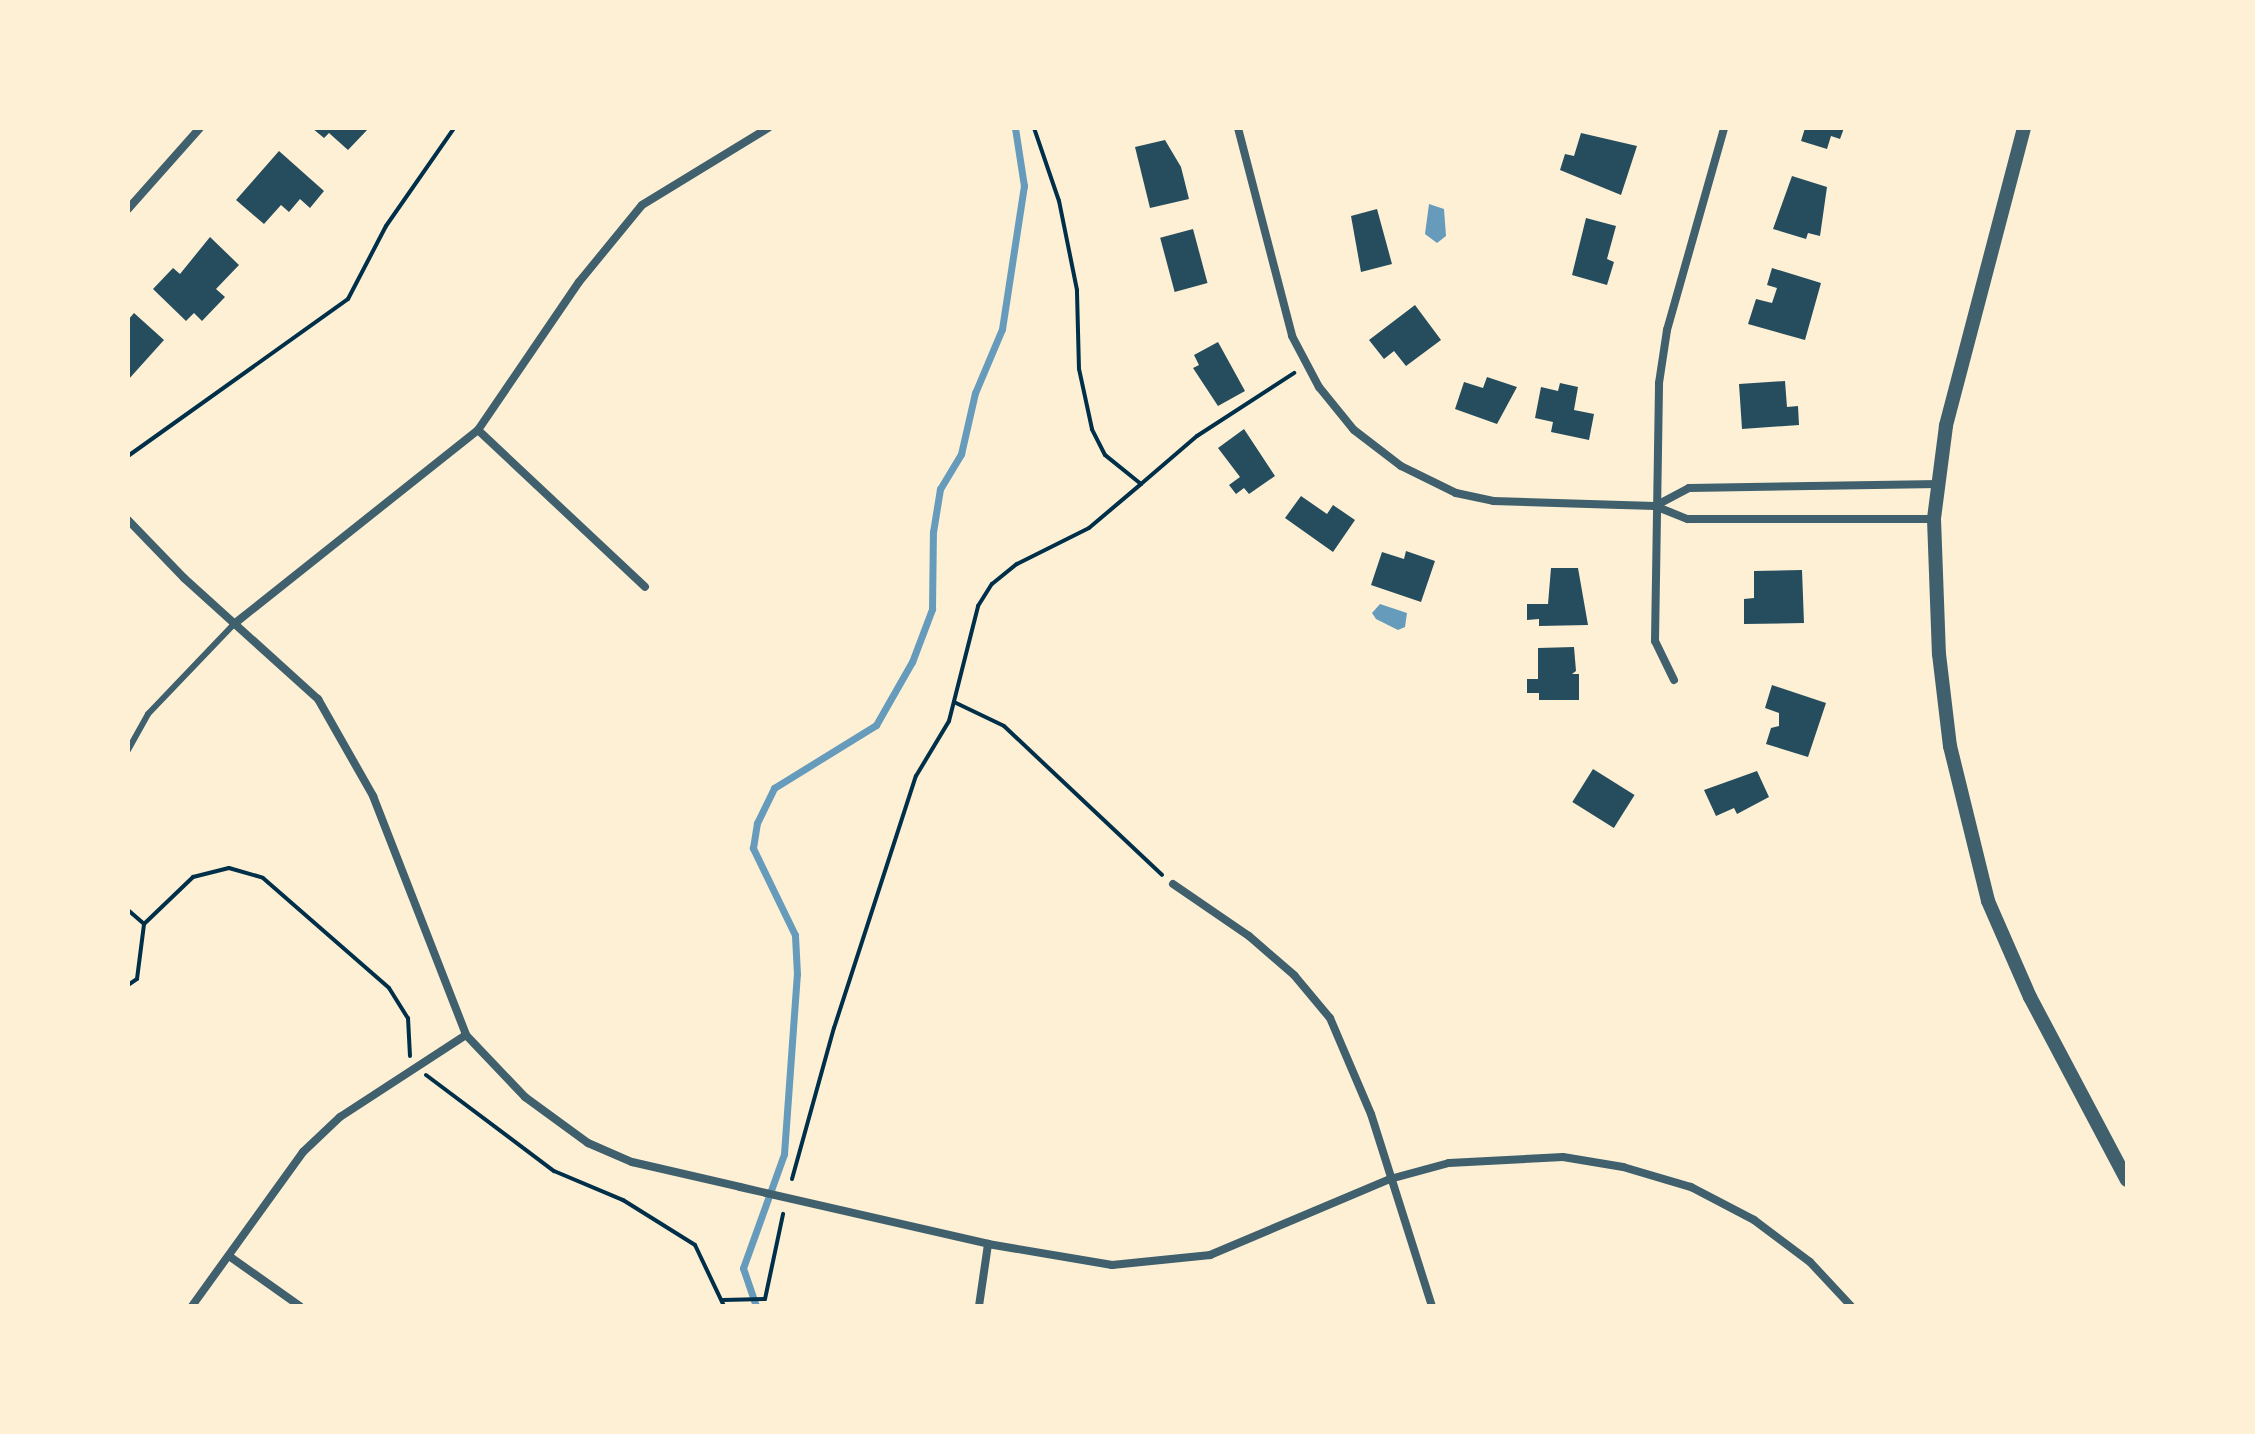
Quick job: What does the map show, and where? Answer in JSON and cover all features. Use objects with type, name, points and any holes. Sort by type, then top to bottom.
[{"type":"street","points":[[128,209],[200,128]]},
{"type":"street","points":[[234,624],[478,430],[622,224],[676,180],[768,128]]},
{"type":"street","points":[[1238,128],[1275,278],[1307,364],[1354,430],[1401,466],[1456,493],[1528,504],[1655,506],[1688,519],[1934,519]]},
{"type":"street","points":[[1674,680],[1655,641],[1659,383],[1667,330],[1724,128]]},
{"type":"street","points":[[2024,128],[1960,359],[1939,484],[1934,519],[1939,654],[1950,746],[1988,901],[2030,997],[2127,1180]]},
{"type":"street","points":[[478,430],[645,587]]},
{"type":"street","points":[[1655,506],[1689,488],[1939,484]]},
{"type":"street","points":[[128,520],[234,624],[318,699],[355,761],[466,1035],[525,1097],[588,1143],[632,1162],[988,1244],[1112,1265],[1182,1260],[1241,1245],[1390,1179],[1501,1157],[1563,1157],[1623,1167],[1691,1187],[1754,1220],[1810,1262],[1851,1306]]},
{"type":"street","points":[[1173,884],[1249,936],[1294,975],[1330,1018],[1350,1056],[1432,1306]]},
{"type":"street","points":[[192,1306],[303,1152],[340,1117],[466,1035]]},
{"type":"street","points":[[979,1306],[988,1244]]},
{"type":"street","points":[[229,1256],[300,1306]]},
{"type":"lane","points":[[128,750],[148,714],[234,624]]},
{"type":"path","points":[[128,456],[348,299],[386,226],[454,128]]},
{"type":"path","points":[[1034,128],[1059,201],[1077,290],[1079,369],[1092,429],[1105,455],[1141,484]]},
{"type":"path","points":[[792,1179],[834,1028],[916,776],[949,721],[978,606],[992,584],[1017,564],[1089,528],[1197,436],[1307,364]]},
{"type":"path","points":[[954,702],[1004,726],[1173,884]]},
{"type":"path","points":[[128,985],[137,979],[144,924],[193,877],[229,868],[263,878],[389,988],[408,1018],[407,1053],[419,1064],[431,1084],[493,1121],[554,1171],[623,1200],[695,1245],[724,1303],[765,1299],[783,1214]]},
{"type":"path","points":[[128,910],[144,924]]},
{"type":"water","points":[[1429,204],[1444,209],[1446,236],[1437,243],[1425,234]]},
{"type":"water","points":[[1380,604],[1407,613],[1405,627],[1398,630],[1376,619],[1372,613]]},
{"type":"building","points":[[312,128],[369,128],[348,150],[329,133],[324,138]]},
{"type":"building","points":[[1805,128],[1844,128],[1840,139],[1831,136],[1827,149],[1801,141]]},
{"type":"building","points":[[1581,133],[1637,146],[1621,195],[1560,170],[1565,154],[1574,156]]},
{"type":"building","points":[[1165,140],[1181,167],[1189,199],[1150,208],[1135,147]]},
{"type":"building","points":[[279,151],[324,191],[310,208],[300,199],[289,212],[281,205],[264,224],[236,200]]},
{"type":"building","points":[[1792,176],[1827,187],[1820,236],[1808,233],[1806,239],[1773,229]]},
{"type":"building","points":[[1377,209],[1392,264],[1361,272],[1351,216]]},
{"type":"building","points":[[1586,218],[1616,226],[1607,259],[1614,262],[1607,285],[1572,275]]},
{"type":"building","points":[[1193,229],[1207,283],[1175,292],[1160,238]]},
{"type":"building","points":[[210,237],[239,265],[216,289],[225,297],[202,321],[194,313],[186,321],[153,289],[173,268],[180,274]]},
{"type":"building","points":[[1772,268],[1821,283],[1805,340],[1748,324],[1756,299],[1772,303],[1777,288],[1767,285]]},
{"type":"building","points":[[1415,305],[1441,340],[1406,366],[1394,351],[1384,359],[1369,340]]},
{"type":"building","points":[[134,313],[164,340],[128,380],[128,320]]},
{"type":"building","points":[[1218,342],[1245,391],[1218,406],[1193,368],[1199,365],[1194,355]]},
{"type":"building","points":[[1487,377],[1517,387],[1497,424],[1455,409],[1464,382],[1483,388]]},
{"type":"building","points":[[1785,381],[1787,407],[1798,406],[1799,425],[1742,429],[1739,384]]},
{"type":"building","points":[[1560,383],[1578,387],[1574,410],[1594,414],[1589,440],[1551,432],[1553,422],[1535,418],[1541,387],[1558,391]]},
{"type":"building","points":[[1244,429],[1275,476],[1249,494],[1244,488],[1236,494],[1229,485],[1240,477],[1218,448]]},
{"type":"building","points":[[1301,496],[1327,514],[1333,505],[1355,520],[1333,552],[1285,518]]},
{"type":"building","points":[[1406,551],[1435,561],[1421,602],[1371,585],[1382,552],[1404,559]]},
{"type":"building","points":[[1551,568],[1578,568],[1588,625],[1539,626],[1539,619],[1527,620],[1527,604],[1548,604]]},
{"type":"building","points":[[1802,570],[1804,623],[1744,624],[1744,599],[1754,598],[1754,571]]},
{"type":"building","points":[[1574,647],[1576,671],[1572,674],[1579,674],[1579,700],[1539,700],[1539,693],[1527,693],[1527,679],[1538,679],[1538,648]]},
{"type":"building","points":[[1772,685],[1826,703],[1808,757],[1766,744],[1771,728],[1779,726],[1779,713],[1765,708]]},
{"type":"building","points":[[1593,769],[1635,795],[1614,828],[1572,802]]},
{"type":"building","points":[[1757,771],[1769,797],[1737,814],[1734,808],[1716,816],[1704,790]]},
{"type":"waterway","points":[[756,1306],[743,1268],[784,1154],[797,974],[795,935],[753,848],[757,823],[774,788],[876,725],[912,662],[932,609],[933,532],[940,489],[961,454],[975,393],[1002,329],[1024,186],[1015,128]]}]
